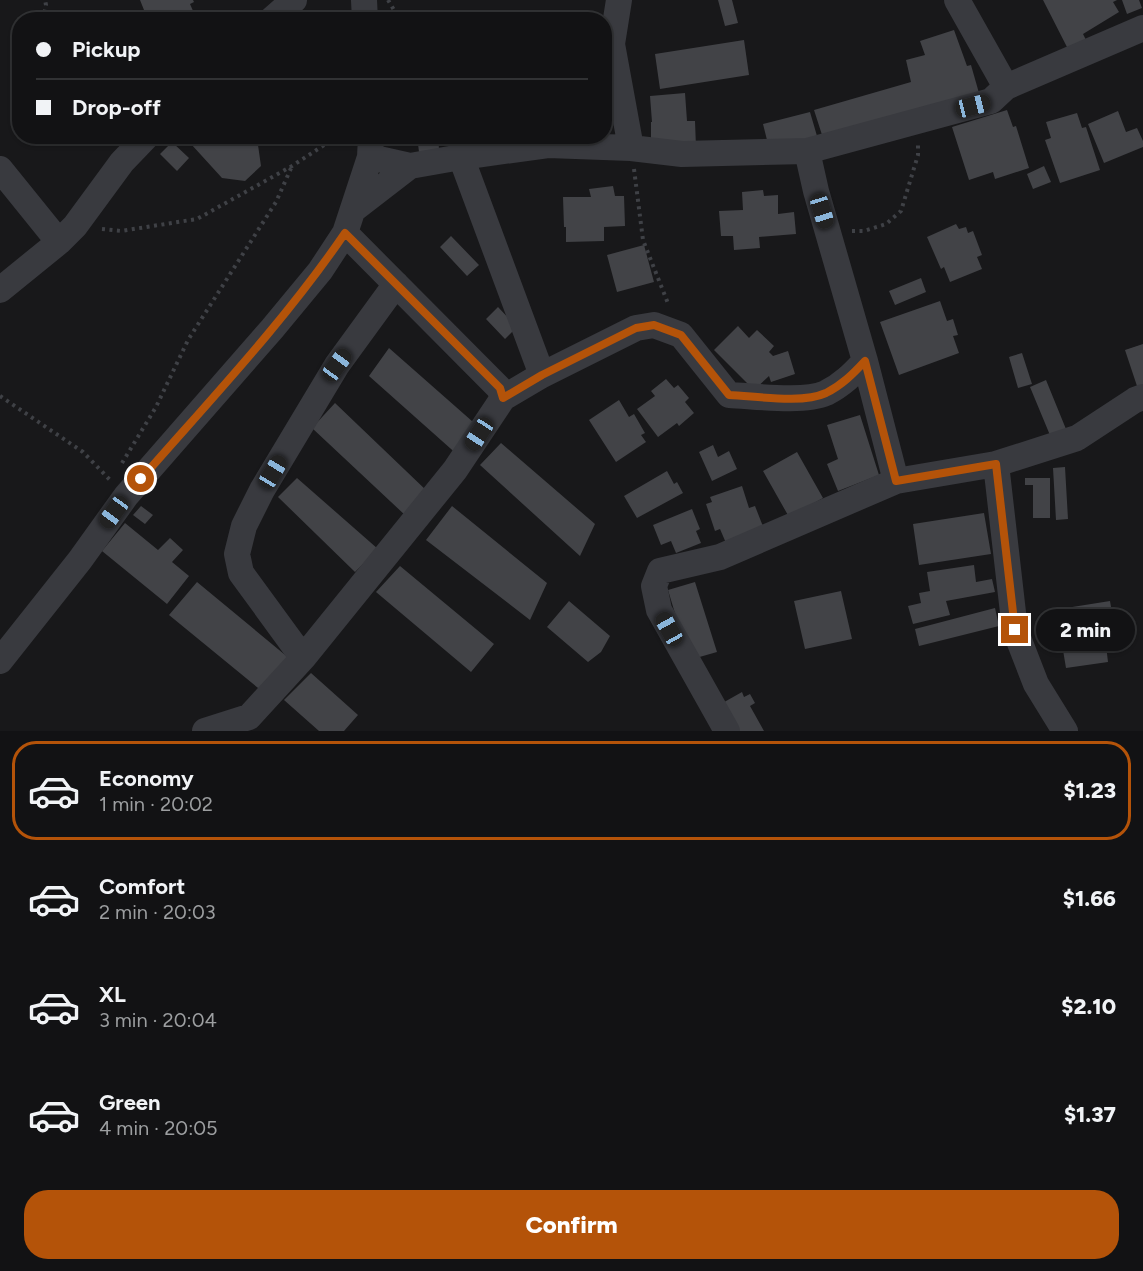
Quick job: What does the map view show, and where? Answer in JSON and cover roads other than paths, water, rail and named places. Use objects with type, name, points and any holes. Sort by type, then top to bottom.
[{"type":"street","points":[[280,12],[294,0]]},
{"type":"street","points":[[619,0],[612,44],[631,147]]},
{"type":"street","points":[[957,0],[1006,87]]},
{"type":"street","points":[[349,222],[410,166],[461,157],[548,145],[631,147],[682,154],[807,152],[992,101],[1006,87],[1143,28]]},
{"type":"street","points":[[0,290],[67,234],[122,162],[139,144]]},
{"type":"street","points":[[0,661],[80,560],[126,496],[320,271],[349,222],[370,147],[410,166]]},
{"type":"street","points":[[807,152],[896,481]]},
{"type":"street","points":[[461,157],[542,375]]},
{"type":"street","points":[[0,169],[67,234]]},
{"type":"street","points":[[349,222],[396,284],[500,388],[503,398]]},
{"type":"street","points":[[303,658],[241,573],[237,554],[244,526],[268,480],[337,365],[396,284]]},
{"type":"street","points":[[205,731],[249,717],[303,658],[455,470],[503,398],[542,375],[636,328],[654,325],[681,335],[729,395],[798,398],[824,394],[849,378],[865,361]]},
{"type":"street","points":[[727,731],[659,610],[654,586],[660,571],[720,557],[896,481],[996,464],[1077,438],[1143,397]]},
{"type":"street","points":[[996,464],[1015,630],[1036,684],[1065,731]]}]
